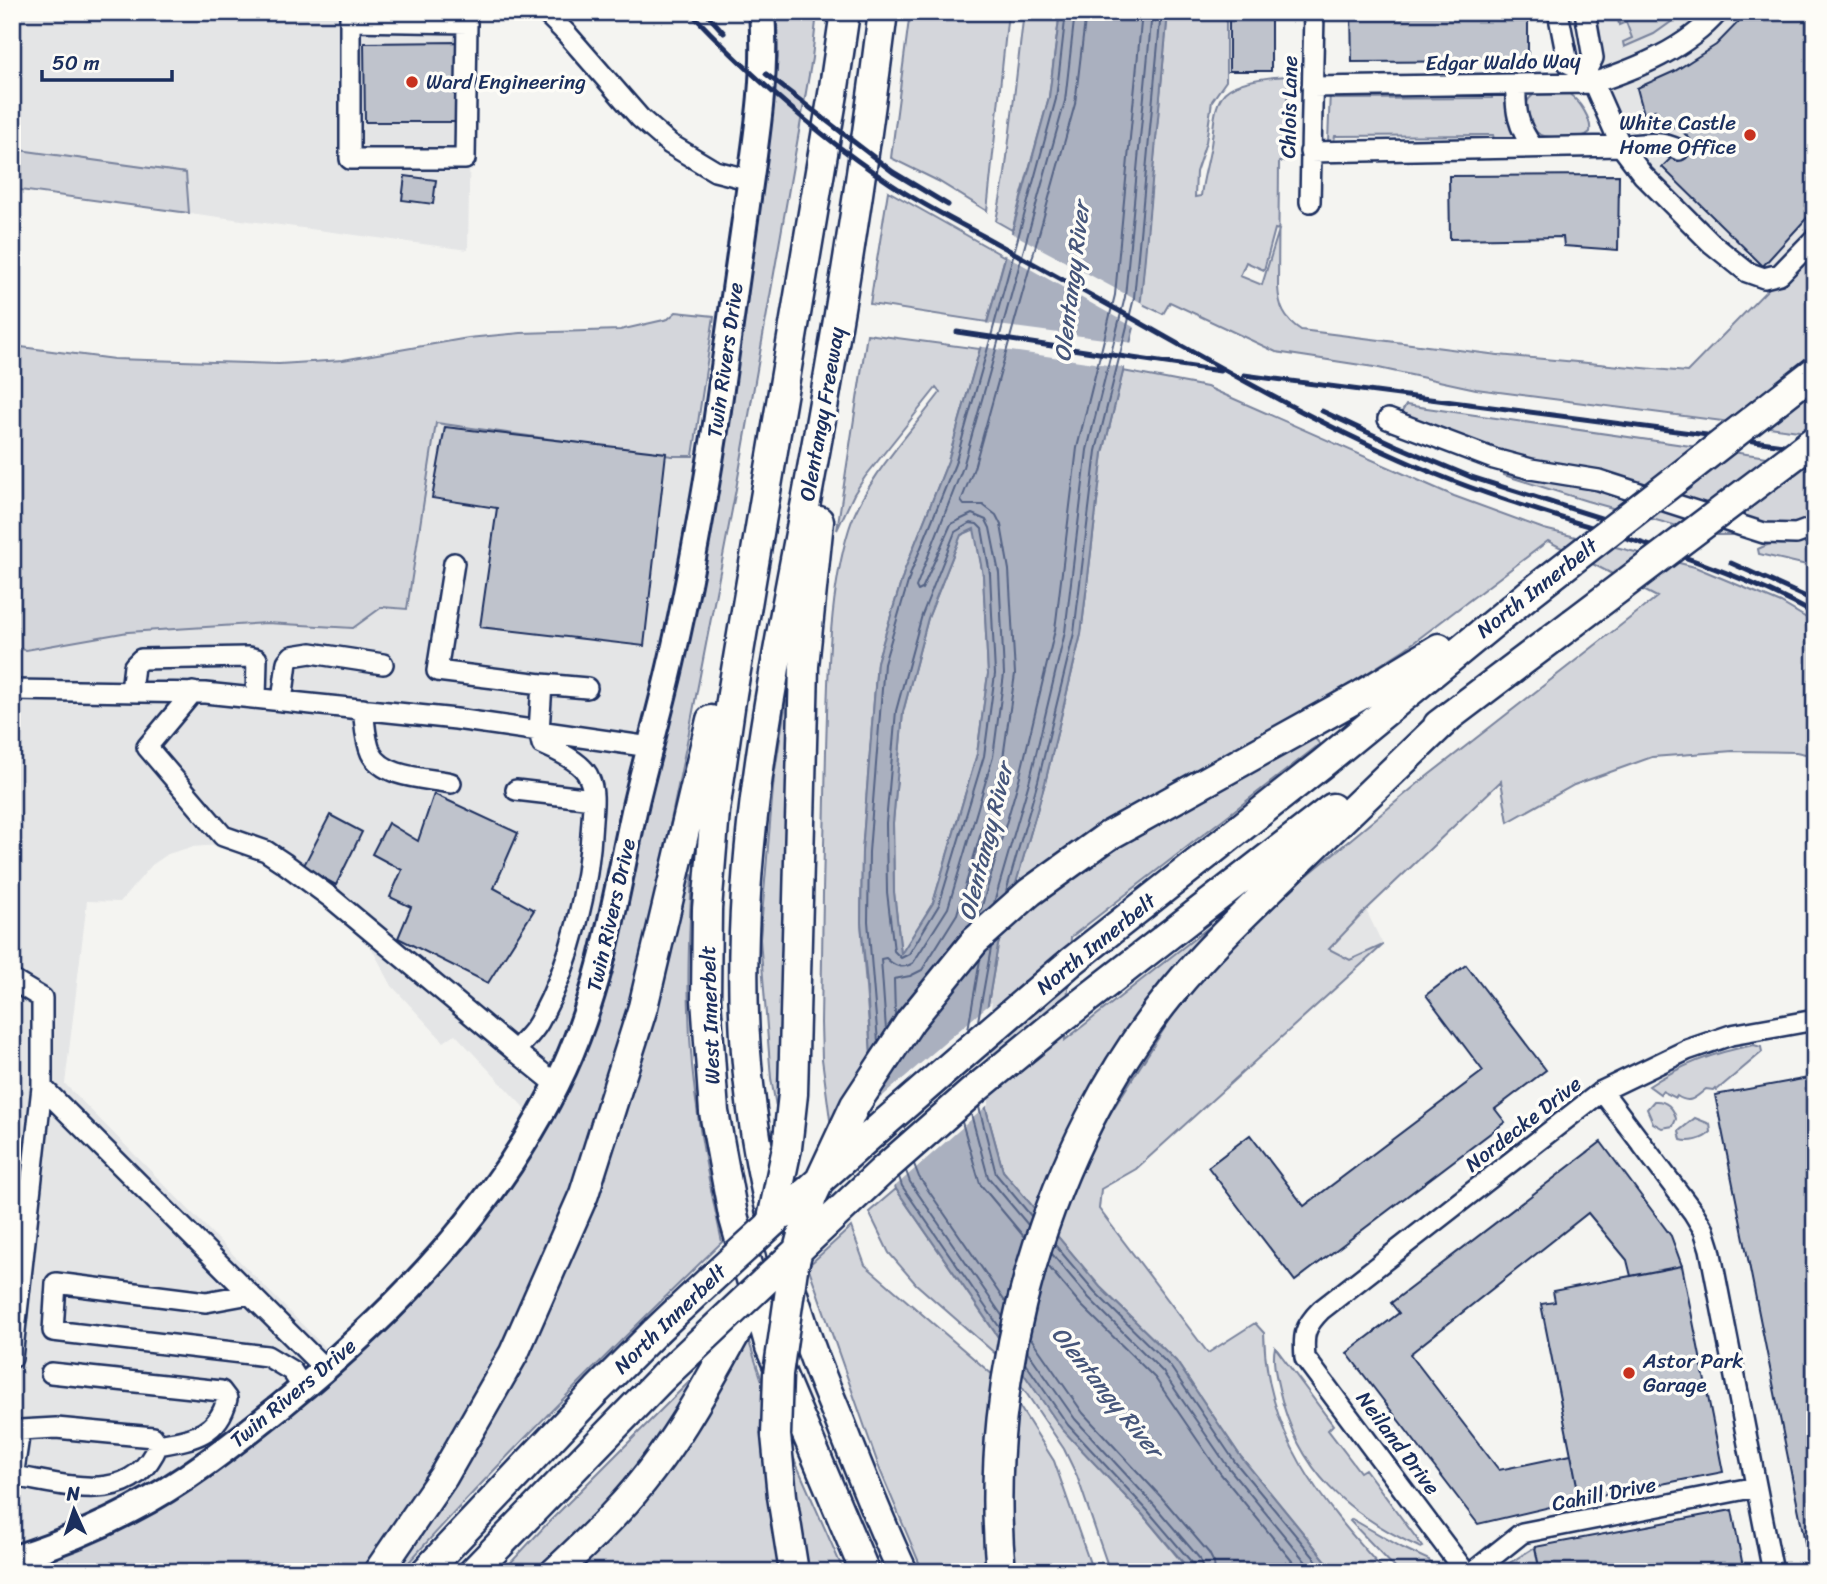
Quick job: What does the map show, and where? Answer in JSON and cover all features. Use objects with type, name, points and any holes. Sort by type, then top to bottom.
[{"type":"highway","name":"Olentangy Freeway","points":[[776,438],[845,12]]},
{"type":"highway","name":"Olentangy Freeway","points":[[752,814],[769,699],[832,358],[871,114],[883,12]]},
{"type":"highway","points":[[555,1572],[618,1510],[661,1457],[704,1392],[739,1327],[766,1240],[787,1148],[793,1094],[804,666],[823,482],[832,358]]},
{"type":"highway","name":"North Innerbelt","points":[[425,1572],[656,1331],[748,1243],[865,1138],[1071,962],[1312,772],[1529,594],[1815,371]]},
{"type":"highway","points":[[378,1572],[443,1477],[514,1353],[584,1195],[643,1007],[776,438]]},
{"type":"highway","name":"West Innerbelt","points":[[776,438],[732,694],[715,811],[707,909],[706,999],[713,1100],[733,1215],[770,1347],[864,1572]]},
{"type":"highway","name":"North Innerbelt","points":[[473,1572],[664,1376],[881,1172],[972,1092],[1066,1015],[1451,715],[1815,440]]},
{"type":"highway","points":[[794,1572],[776,1435],[778,1374],[793,1269],[812,1197],[855,1105],[911,1020],[975,941],[1030,892],[1108,836],[1358,697],[1529,594]]},
{"type":"highway","points":[[1001,1572],[998,1487],[1008,1362],[1035,1254],[1054,1198],[1086,1127],[1120,1066],[1172,992],[1234,924],[1451,715]]},
{"type":"highway","name":"West Innerbelt","points":[[752,814],[747,860],[744,998],[752,1107],[770,1206],[806,1335],[882,1528],[903,1572]]},
{"type":"main road","name":"Twin Rivers Drive","points":[[13,1553],[72,1538],[134,1509],[227,1450],[303,1388],[414,1285],[453,1239],[513,1158],[556,1084],[581,1029],[594,989],[674,653],[700,528],[760,107],[764,34],[762,12]]},
{"type":"street","points":[[545,12],[640,118],[670,144],[715,171],[751,180]]},
{"type":"street","name":"Chlois Lane","points":[[1310,202],[1314,12]]},
{"type":"street","points":[[1558,12],[1568,63],[1589,77],[1621,146],[1643,175],[1711,243],[1748,272],[1764,278],[1780,274],[1815,237]]},
{"type":"street","points":[[1585,12],[1593,58],[1589,77]]},
{"type":"street","name":"Edgar Waldo Way","points":[[1312,87],[1516,85],[1630,70],[1667,52],[1695,34],[1718,12]]},
{"type":"street","points":[[350,17],[467,23],[465,159],[350,159],[350,17]]},
{"type":"street","points":[[1516,85],[1515,111],[1521,131],[1533,147]]},
{"type":"street","points":[[1310,152],[1669,144],[1679,150]]},
{"type":"street","points":[[1388,419],[1494,459],[1531,469],[1599,480],[1764,533],[1797,534],[1815,527]]},
{"type":"street","points":[[454,563],[438,671],[587,688]]},
{"type":"street","points":[[282,701],[287,662],[292,656],[311,653],[383,664]]},
{"type":"street","points":[[131,691],[134,666],[141,659],[248,657],[257,659],[256,698]]},
{"type":"street","points":[[515,1051],[538,1025],[560,977],[590,855],[593,799],[589,775],[564,754],[542,744],[542,684]]},
{"type":"street","points":[[12,690],[193,692],[363,709],[650,747]]},
{"type":"street","points":[[193,692],[147,747],[223,836],[266,851],[330,897],[556,1084]]},
{"type":"street","points":[[363,709],[371,753],[381,765],[394,771],[451,783]]},
{"type":"street","points":[[516,790],[593,799]]},
{"type":"street","points":[[12,981],[42,998],[42,1087],[12,1358]]},
{"type":"street","name":"Nordecke Drive","points":[[1303,1338],[1310,1322],[1321,1310],[1602,1091],[1687,1050],[1731,1035],[1815,1020]]},
{"type":"street","points":[[42,1087],[326,1368]]},
{"type":"street","points":[[1602,1091],[1704,1230],[1710,1249],[1773,1572]]},
{"type":"street","points":[[250,1294],[206,1302],[56,1283],[53,1331],[267,1356],[292,1371],[303,1388]]},
{"type":"street","name":"Neiland Drive","points":[[1303,1338],[1305,1358],[1465,1572]]},
{"type":"street","points":[[51,1373],[221,1391],[227,1399],[223,1415],[210,1429],[188,1440],[158,1445],[145,1467],[134,1477],[117,1485],[101,1488],[13,1480],[14,1452],[20,1430],[57,1428],[153,1437],[158,1445]]},
{"type":"street","name":"Cahill Drive","points":[[1473,1572],[1522,1533],[1756,1487]]},
{"type":"shaded area","points":[[12,12],[472,12],[468,250],[189,213],[186,173],[12,149]]},
{"type":"shaded area","points":[[777,12],[817,12],[812,58],[736,489],[663,860],[623,1032],[587,1149],[545,1251],[497,1356],[365,1572],[12,1572],[69,1552],[128,1525],[184,1493],[227,1464],[298,1405],[562,1096],[729,411],[772,117],[778,58]]},
{"type":"shaded area","points":[[910,12],[1008,12],[987,211],[938,181],[891,158]]},
{"type":"shaded area","points":[[1024,12],[1060,12],[1049,97],[1012,230],[996,221],[1005,174]]},
{"type":"shaded area","points":[[1168,12],[1226,12],[1226,81],[1212,101],[1206,142],[1196,172],[1195,197],[1201,196],[1216,111],[1222,96],[1234,86],[1243,83],[1288,76],[1285,161],[1279,162],[1278,230],[1275,229],[1264,270],[1246,262],[1240,276],[1262,285],[1278,232],[1280,301],[1287,317],[1295,326],[1301,330],[1498,355],[1687,372],[1815,241],[1815,433],[1476,389],[1374,367],[1276,352],[1170,302],[1163,314],[1140,303]]},
{"type":"shaded area","name":"White Castle Home Office","points":[[1585,12],[1815,12],[1815,241],[1766,291],[1711,243],[1643,175],[1595,87]]},
{"type":"shaded area","points":[[1617,12],[1685,12],[1654,34],[1624,47],[1623,42],[1632,38],[1626,22],[1619,25]]},
{"type":"shaded area","points":[[1330,91],[1335,99],[1492,98],[1493,91],[1506,93],[1517,139],[1494,139],[1493,135],[1335,136],[1334,141],[1328,142]]},
{"type":"shaded area","points":[[1569,94],[1584,111],[1590,132],[1580,137],[1548,137],[1537,133],[1527,114],[1529,99],[1533,95]]},
{"type":"shaded area","points":[[12,149],[186,173],[189,213],[12,189]]},
{"type":"shaded area","points":[[888,191],[1005,257],[987,322],[870,304]]},
{"type":"shaded area","points":[[676,312],[714,316],[693,456],[672,456],[436,423],[407,609],[382,607],[353,628],[267,623],[128,632],[26,650],[12,648],[12,342],[21,347],[114,359],[279,364],[343,360],[468,338],[521,333],[620,330],[668,319]]},
{"type":"shaded area","points":[[867,334],[980,349],[948,461],[905,569],[877,662],[862,852],[861,922],[871,1052],[831,1127],[822,1059],[821,1023],[827,696],[837,583],[849,529],[865,493],[940,393],[936,388],[865,477],[837,530]]},
{"type":"shaded area","points":[[1123,371],[1207,387],[1454,496],[1544,529],[1695,567],[1781,603],[1815,623],[1815,756],[1796,752],[1733,751],[1652,757],[1574,785],[1508,822],[1501,781],[1329,949],[1350,960],[1383,945],[1136,1169],[1101,1189],[1099,1209],[1208,1353],[1255,1323],[1264,1333],[1267,1370],[1274,1403],[1300,1463],[1339,1518],[1385,1572],[1335,1572],[1241,1457],[1176,1361],[1100,1287],[1003,1171],[986,1109],[982,1039],[998,945],[1045,783],[1081,634],[1103,453]],"holes":[[[1548,541],[1657,597],[1421,781],[1304,878],[1230,945],[1185,996],[1108,1117],[1093,1146],[1076,1123],[1222,923],[1218,920],[1065,1040],[1071,937],[1320,744],[1312,735],[1139,832],[1087,834],[1185,776],[1309,710],[1405,649]]]},
{"type":"shaded area","points":[[1406,405],[1815,464],[1815,522],[1774,529],[1532,463],[1400,415]]},
{"type":"shaded area","points":[[436,423],[672,456],[721,460],[544,1129],[455,1034],[444,1042],[392,986],[372,949],[290,875],[249,852],[220,845],[191,847],[168,854],[152,865],[120,902],[87,901],[65,1084],[343,1366],[227,1464],[184,1493],[128,1525],[69,1552],[12,1572],[12,648],[26,650],[128,632],[267,623],[353,627],[382,607],[407,609]]},
{"type":"shaded area","points":[[1506,468],[1605,486],[1751,535],[1710,535],[1504,475]]},
{"type":"shaded area","points":[[975,529],[983,575],[988,674],[977,754],[933,903],[901,955],[894,892],[893,823],[903,712],[928,618],[961,535]]},
{"type":"shaded area","points":[[1815,532],[1815,567],[1759,554],[1758,549],[1765,546]]},
{"type":"shaded area","points":[[786,701],[793,701],[780,1129],[771,1078],[760,939],[774,777]]},
{"type":"shaded area","points":[[685,874],[692,875],[688,975],[695,1097],[722,1242],[558,1404],[400,1572],[389,1572],[501,1395]]},
{"type":"shaded area","points":[[1366,910],[1383,945],[1350,960],[1329,949]]},
{"type":"shaded area","points":[[1754,1045],[1761,1047],[1762,1052],[1717,1090],[1706,1089],[1693,1099],[1686,1100],[1662,1091],[1660,1094],[1649,1086],[1699,1060]]},
{"type":"shaded area","points":[[1654,1101],[1666,1103],[1671,1108],[1676,1119],[1673,1126],[1662,1128],[1653,1123],[1647,1109]]},
{"type":"shaded area","points":[[1695,1118],[1710,1124],[1711,1132],[1697,1140],[1681,1140],[1679,1131]]},
{"type":"shaded area","points":[[896,1189],[1000,1340],[998,1356],[916,1284],[889,1253],[869,1212]]},
{"type":"shaded area","points":[[851,1227],[865,1265],[994,1376],[990,1572],[923,1572],[880,1470],[808,1266]]},
{"type":"shaded area","points":[[748,1339],[764,1387],[782,1572],[572,1572],[632,1514],[665,1476],[699,1426]]},
{"type":"shaded area","points":[[1275,1347],[1333,1425],[1328,1430],[1360,1472],[1365,1469],[1423,1547],[1394,1535],[1349,1505],[1329,1487],[1313,1467],[1288,1418],[1276,1373]]},
{"type":"shaded area","points":[[712,1359],[669,1431],[592,1522],[539,1572],[502,1572],[546,1525]]},
{"type":"shaded area","points":[[1022,1371],[1063,1429],[1143,1515],[1190,1572],[1110,1572],[1077,1476],[1064,1449],[1018,1381]]},
{"type":"shaded area","points":[[1016,1401],[1054,1461],[1093,1572],[1010,1572],[1007,1553]]},
{"type":"shaded area","points":[[791,1452],[844,1572],[804,1572]]},
{"type":"shaded area","points":[[1352,1519],[1429,1560],[1429,1572],[1399,1572],[1350,1521]]},
{"type":"shaded area","points":[[1535,1547],[1540,1572],[1509,1572],[1508,1564]]},
{"type":"water","name":"Olentangy River","points":[[1060,12],[1168,12],[1141,299],[1103,453],[1081,634],[1045,783],[998,945],[982,1039],[986,1109],[1003,1171],[1100,1287],[1176,1361],[1241,1457],[1335,1572],[1191,1572],[1143,1515],[1062,1429],[896,1189],[875,1130],[861,922],[862,852],[877,662],[905,569],[948,461],[1049,97]],"holes":[[[974,529],[983,575],[988,674],[977,754],[933,903],[901,954],[894,892],[893,823],[903,712],[928,618],[961,535]]]},
{"type":"pier","points":[[1008,231],[1144,304],[1137,329],[1002,253]]},
{"type":"pier","points":[[983,323],[1134,343],[1128,368],[977,346]]},
{"type":"pier","points":[[992,1002],[986,1039],[989,1104],[892,1189],[871,1131],[870,1107]]},
{"type":"building","points":[[1229,12],[1271,12],[1271,71],[1229,71]]},
{"type":"building","points":[[1351,12],[1528,12],[1528,61],[1352,62]]},
{"type":"building","name":"White Castle Home Office","points":[[1748,12],[1815,12],[1815,209],[1763,266],[1662,167],[1690,139],[1677,126],[1664,130],[1655,110],[1644,114],[1637,88],[1675,71],[1716,45]]},
{"type":"building","name":"Ward Engineering","points":[[460,42],[460,122],[365,122],[364,43]]},
{"type":"building","points":[[1619,175],[1618,250],[1564,246],[1563,237],[1450,239],[1449,176]]},
{"type":"building","points":[[405,176],[436,180],[433,204],[402,200]]},
{"type":"building","points":[[445,427],[666,453],[644,646],[480,627],[497,508],[432,498]]},
{"type":"building","points":[[434,794],[518,833],[494,888],[534,910],[488,983],[398,938],[411,907],[390,897],[402,870],[372,854],[388,823],[418,841]]},
{"type":"building","points":[[330,815],[362,832],[336,885],[303,867]]},
{"type":"building","points":[[1466,965],[1546,1070],[1495,1109],[1505,1122],[1295,1281],[1208,1167],[1250,1135],[1304,1206],[1483,1071],[1426,995]]},
{"type":"building","points":[[1814,1077],[1815,1572],[1811,1572],[1715,1095]]},
{"type":"building","points":[[1601,1142],[1671,1236],[1682,1266],[1631,1276],[1627,1260],[1588,1213],[1410,1354],[1499,1470],[1571,1455],[1580,1500],[1478,1524],[1347,1353],[1399,1313],[1391,1303]]},
{"type":"building","name":"Astor Park Garage","points":[[1682,1266],[1723,1472],[1580,1500],[1541,1304],[1555,1302],[1553,1291]]},
{"type":"building","points":[[1732,1510],[1744,1572],[1540,1572],[1535,1547]]},
{"type":"railway","points":[[690,12],[786,104],[891,184],[1276,398],[1433,473],[1529,508],[1722,571],[1815,614]]},
{"type":"railway","points":[[705,12],[724,33]]},
{"type":"railway","points":[[766,74],[893,172],[948,205]]},
{"type":"railway","points":[[957,332],[1220,371]]},
{"type":"railway","points":[[1244,375],[1815,449]]},
{"type":"railway","points":[[1322,411],[1471,477],[1629,527]]},
{"type":"railway","points":[[1731,563],[1815,601]]},
{"type":"place","name":"Ward Engineering","points":[[412,82]]},
{"type":"place","name":"White Castle Home Office","points":[[1750,135]]},
{"type":"place","name":"Astor Park Garage","points":[[1629,1373]]}]
